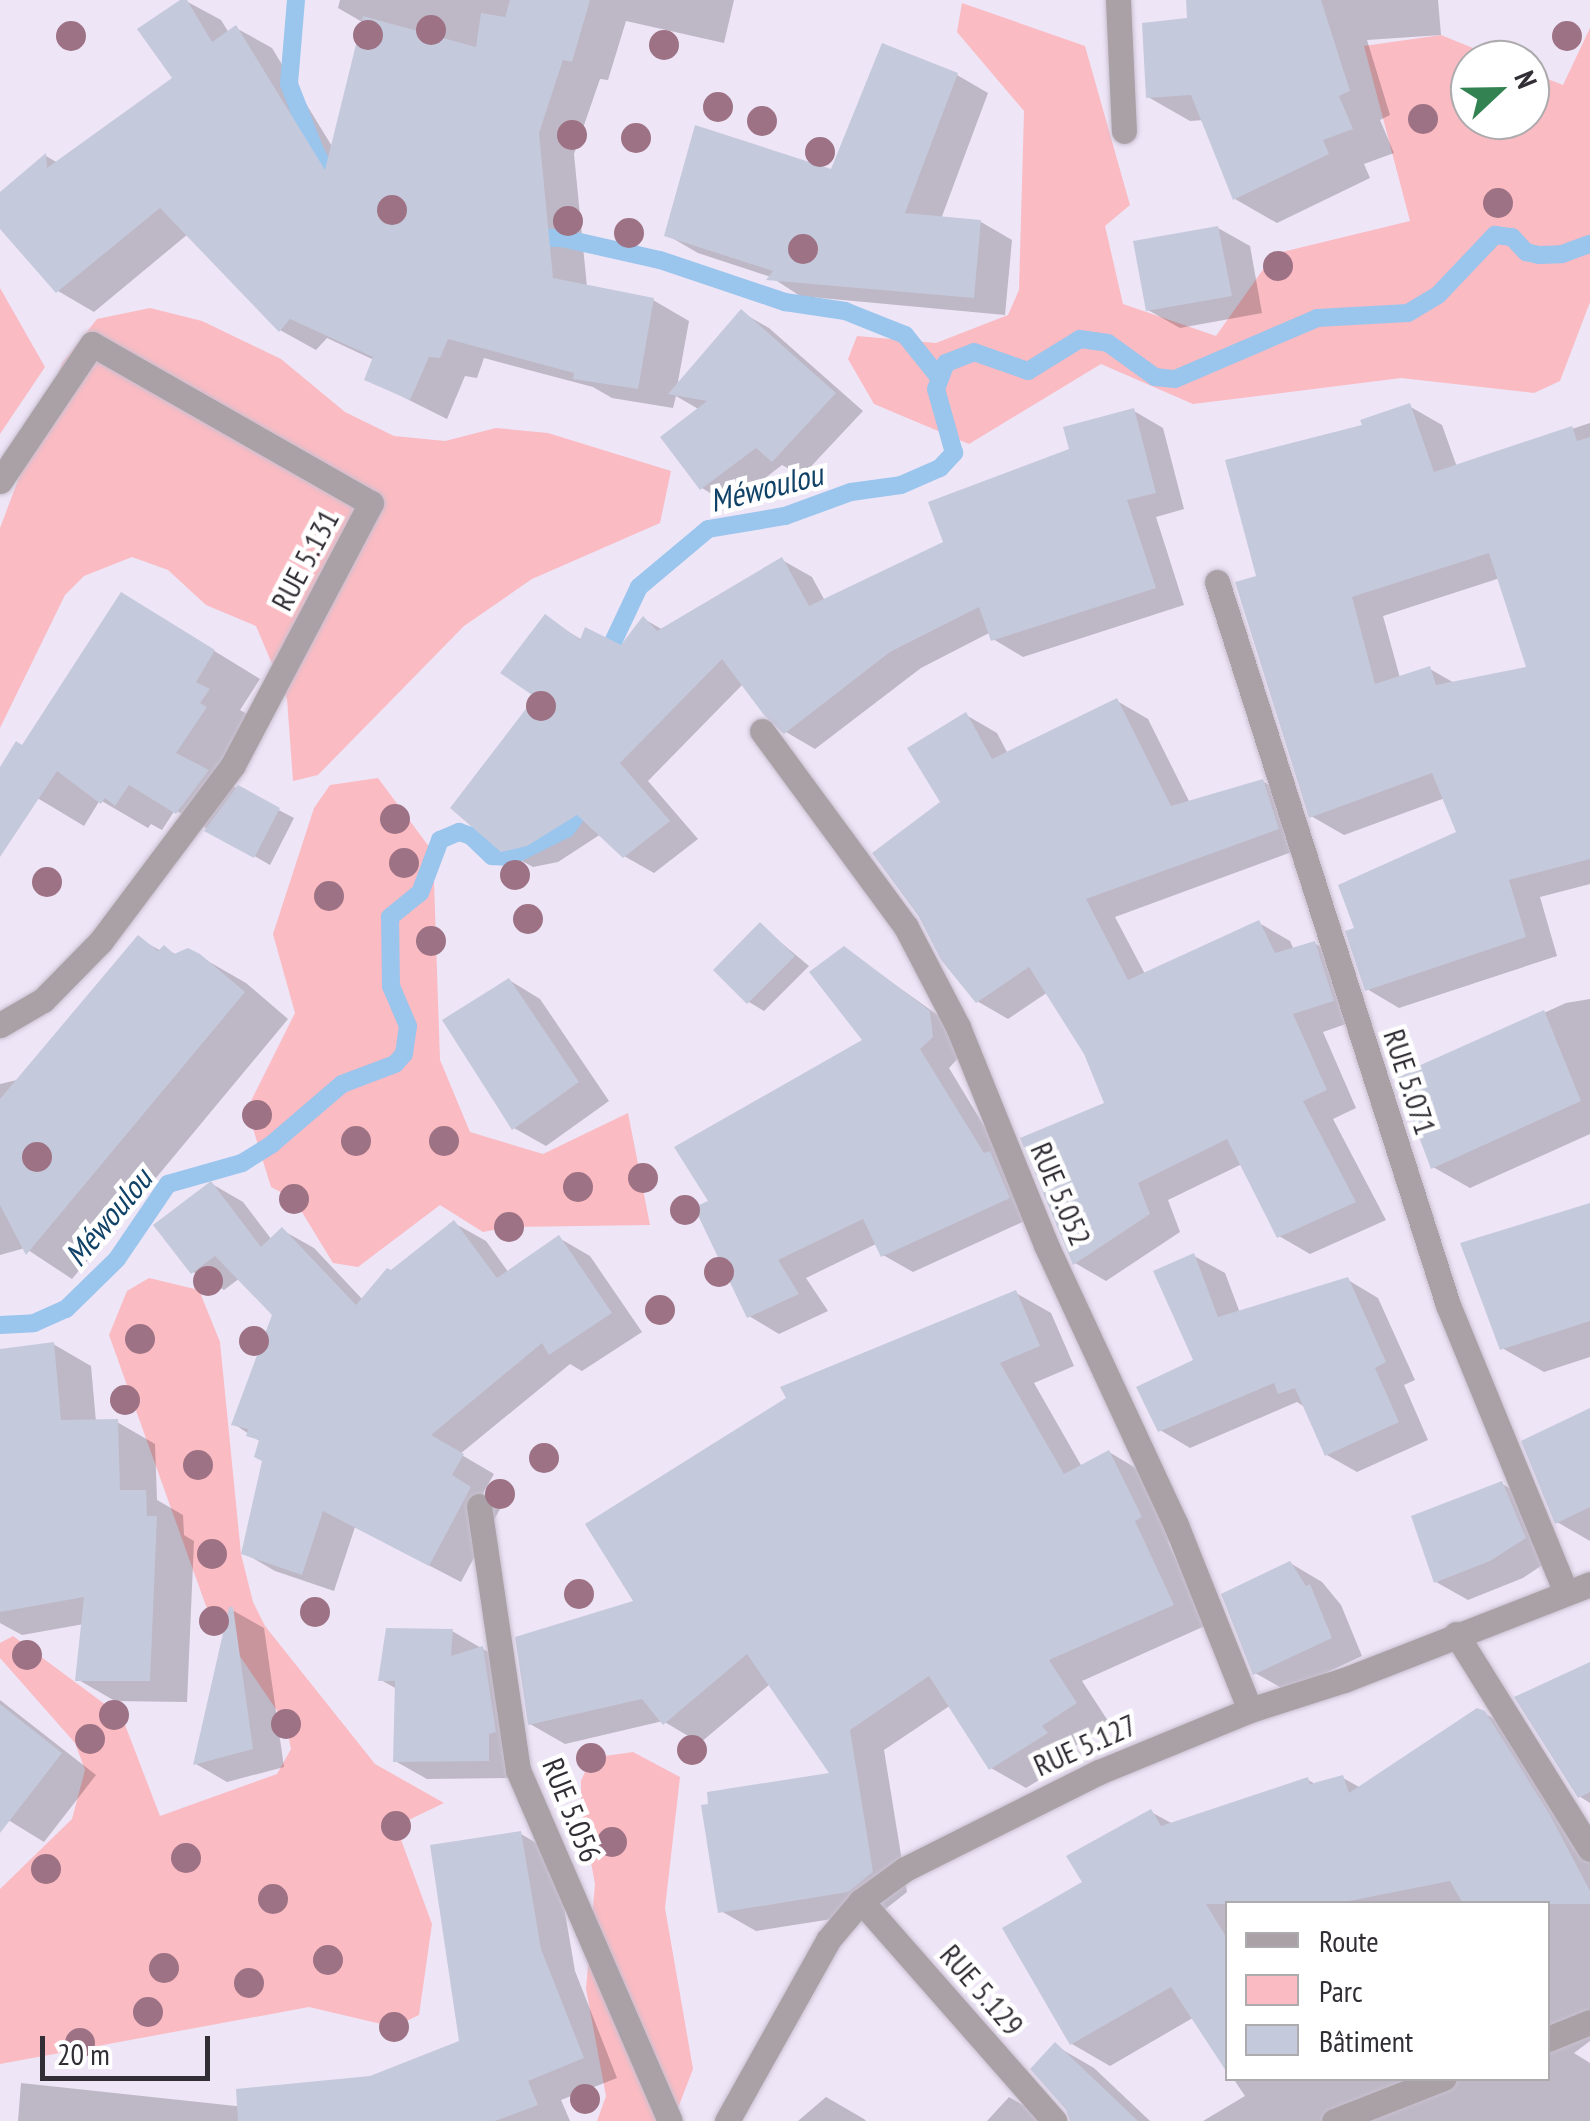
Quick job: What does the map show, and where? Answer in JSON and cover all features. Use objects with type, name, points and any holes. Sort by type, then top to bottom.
[{"type":"street","points":[[1118,0],[1124,131]]},
{"type":"street","name":"RUE 5.131","points":[[0,480],[92,344],[371,503],[233,765],[102,941],[43,1000],[0,1025]]},
{"type":"street","name":"RUE 5.071","points":[[1217,582],[1448,1305],[1578,1589]]},
{"type":"street","name":"RUE 5.052","points":[[762,731],[906,927],[958,1026],[1046,1246],[1176,1525],[1250,1710]]},
{"type":"street","name":"RUE 5.056","points":[[479,1506],[518,1770],[670,2121]]},
{"type":"street","name":"RUE 5.127","points":[[727,2121],[828,1940],[861,1901],[957,1840],[1099,1772],[1250,1710],[1344,1680],[1578,1589]]},
{"type":"street","points":[[1456,1634],[1590,1849]]},
{"type":"street","name":"RUE 5.129","points":[[861,1901],[1054,2121]]},
{"type":"street","points":[[1550,2038],[1590,2022]]},
{"type":"street","points":[[1334,2121],[1436,2081]]},
{"type":"green space","points":[[962,3],[1085,46],[1130,205],[1105,226],[1123,304],[1216,336],[1274,254],[1410,221],[1364,46],[1441,35],[1453,40],[1450,40],[1450,140],[1550,140],[1550,80],[1563,85],[1590,28],[1590,302],[1560,381],[1534,393],[1401,378],[1193,404],[1101,364],[969,444],[874,404],[848,359],[857,336],[936,343],[1008,315],[1019,290],[1024,111],[957,32]]},
{"type":"green space","points":[[0,288],[45,367],[0,434]]},
{"type":"green space","points":[[150,308],[202,321],[281,359],[345,412],[394,436],[445,441],[496,428],[548,433],[671,471],[660,523],[532,579],[464,626],[318,775],[293,781],[287,699],[256,626],[206,605],[168,570],[132,557],[84,576],[65,595],[0,728],[0,528],[62,363],[97,319]]},
{"type":"green space","points":[[378,778],[433,852],[440,1060],[470,1132],[543,1154],[628,1113],[650,1225],[509,1227],[483,1232],[440,1205],[358,1267],[333,1263],[294,1199],[271,1187],[247,1109],[295,1013],[273,934],[314,808],[330,785]]},
{"type":"green space","points":[[149,1278],[199,1290],[220,1342],[241,1554],[253,1602],[265,1626],[375,1764],[444,1803],[396,1826],[432,1924],[419,2015],[394,2027],[309,2007],[0,2064],[0,1889],[72,1819],[85,1770],[75,1743],[0,1658],[0,1643],[13,1636],[122,1717],[160,1816],[277,1774],[291,1749],[286,1724],[206,1606],[109,1335],[127,1291]]},
{"type":"green space","points":[[633,1752],[680,1777],[665,1908],[693,2069],[673,2121],[597,2121],[606,2096],[586,1989],[595,1884],[581,1807],[581,1781],[591,1758]]},
{"type":"building","points":[[180,0],[187,0],[212,42],[236,25],[325,170],[363,16],[476,47],[481,13],[505,17],[510,0],[590,0],[572,62],[563,60],[539,133],[553,278],[654,298],[638,389],[573,379],[574,373],[448,339],[440,358],[429,357],[410,400],[364,380],[373,357],[290,319],[279,332],[160,208],[56,293],[0,229],[0,192],[46,153],[47,168],[172,78],[137,29]]},
{"type":"building","points":[[1186,0],[1321,0],[1350,91],[1339,96],[1353,129],[1323,140],[1329,154],[1233,200],[1191,95],[1146,98],[1142,23],[1187,18]]},
{"type":"building","points":[[882,43],[958,73],[905,213],[981,220],[974,298],[766,280],[773,271],[664,236],[695,125],[831,169]]},
{"type":"building","points":[[1218,226],[1232,296],[1146,311],[1133,241]]},
{"type":"building","points":[[741,309],[836,393],[772,462],[756,448],[700,490],[660,437],[707,401],[668,394]]},
{"type":"building","points":[[1410,403],[1434,472],[1572,426],[1577,441],[1590,437],[1590,859],[1509,880],[1526,937],[1365,991],[1345,931],[1354,928],[1338,885],[1456,832],[1432,773],[1309,818],[1235,582],[1256,576],[1225,460],[1362,425],[1360,420]],"holes":[[[1489,553],[1526,667],[1436,685],[1430,666],[1375,684],[1352,597]]]},
{"type":"building","points":[[1134,408],[1156,493],[1127,500],[1156,588],[991,641],[979,607],[890,652],[784,734],[764,715],[722,659],[620,763],[670,821],[623,858],[577,815],[527,846],[501,852],[450,808],[535,697],[500,673],[545,614],[580,640],[585,627],[621,645],[643,616],[657,631],[782,557],[809,606],[943,542],[928,502],[1069,449],[1063,427]]},
{"type":"building","points":[[121,592],[215,650],[196,682],[210,689],[200,703],[207,707],[176,753],[209,770],[176,814],[129,785],[115,806],[105,798],[101,804],[57,771],[0,857],[0,767],[16,741],[22,745]]},
{"type":"building","points":[[1117,698],[1171,806],[1263,779],[1279,829],[1086,899],[1128,980],[1259,920],[1275,953],[1315,941],[1334,1001],[1293,1014],[1327,1090],[1303,1101],[1356,1202],[1277,1238],[1227,1139],[1138,1183],[1150,1214],[1073,1265],[1020,1138],[1104,1103],[1084,1054],[1029,967],[976,1003],[941,960],[919,917],[872,853],[940,802],[907,748],[966,712],[992,759]]},
{"type":"building","points":[[238,785],[280,808],[254,858],[204,831]]},
{"type":"building","points":[[760,922],[795,956],[747,1004],[713,970]]},
{"type":"building","points":[[138,935],[158,951],[164,945],[174,954],[188,948],[200,954],[245,992],[26,1255],[0,1205],[0,1099]]},
{"type":"building","points":[[844,946],[930,1011],[933,1037],[920,1049],[984,1153],[990,1151],[1010,1198],[881,1257],[863,1219],[778,1260],[799,1294],[747,1318],[694,1207],[708,1201],[674,1147],[862,1040],[809,972]]},
{"type":"building","points":[[509,978],[579,1082],[512,1130],[442,1020]]},
{"type":"building","points":[[1544,1010],[1581,1101],[1431,1169],[1396,1076]]},
{"type":"building","points":[[211,1181],[261,1247],[282,1227],[356,1305],[387,1268],[391,1270],[454,1220],[497,1278],[559,1235],[612,1313],[549,1355],[542,1343],[431,1435],[464,1454],[452,1475],[471,1487],[429,1566],[323,1511],[302,1575],[241,1554],[262,1461],[254,1457],[259,1440],[246,1436],[248,1429],[231,1425],[272,1315],[215,1256],[191,1274],[153,1225]]},
{"type":"building","points":[[1590,1203],[1590,1321],[1500,1350],[1460,1243]]},
{"type":"building","points":[[1194,1253],[1218,1317],[1348,1277],[1386,1362],[1375,1368],[1399,1422],[1325,1456],[1295,1388],[1278,1394],[1274,1383],[1158,1432],[1136,1387],[1193,1360],[1153,1271]]},
{"type":"building","points":[[1016,1290],[1040,1346],[1000,1363],[1064,1474],[1109,1450],[1142,1517],[1135,1521],[1174,1605],[1049,1660],[1077,1703],[1042,1726],[1048,1733],[989,1770],[929,1676],[850,1730],[873,1872],[848,1892],[718,1913],[701,1805],[708,1804],[707,1792],[829,1773],[747,1654],[663,1725],[642,1699],[528,1725],[515,1637],[633,1601],[585,1524],[786,1398],[780,1387]]},
{"type":"building","points":[[54,1342],[61,1420],[118,1419],[120,1490],[146,1490],[147,1516],[157,1516],[150,1681],[75,1681],[84,1597],[0,1612],[0,1349]]},
{"type":"building","points":[[1590,1408],[1590,1507],[1555,1524],[1521,1441]]},
{"type":"building","points":[[1502,1481],[1526,1538],[1490,1561],[1434,1583],[1411,1516]]},
{"type":"building","points":[[1290,1561],[1306,1586],[1310,1584],[1332,1638],[1253,1675],[1221,1594]]},
{"type":"building","points":[[229,1607],[233,1607],[253,1749],[193,1765]]},
{"type":"building","points":[[386,1628],[453,1629],[451,1656],[483,1646],[496,1732],[489,1734],[489,1761],[393,1762],[395,1681],[378,1681]]},
{"type":"building","points":[[1590,1662],[1590,1792],[1578,1798],[1514,1697]]},
{"type":"building","points":[[0,1704],[62,1753],[0,1833]]},
{"type":"building","points":[[1477,1708],[1485,1711],[1549,1813],[1590,1891],[1590,1904],[1461,1901],[1450,1881],[1349,1901],[1206,1904],[1225,1935],[1225,2069],[1171,1987],[1070,2045],[1002,1928],[1082,1882],[1066,1856],[1151,1809],[1161,1826],[1308,1777],[1310,1784],[1343,1775],[1349,1793]]},
{"type":"building","points":[[521,1831],[541,1949],[584,2058],[528,2081],[538,2105],[495,2121],[238,2121],[236,2089],[370,2076],[459,2041],[430,1845]]},
{"type":"building","points":[[1055,2042],[1138,2121],[1070,2121],[1066,2110],[1030,2069]]},
{"type":"waterway","points":[[296,0],[289,84],[315,151],[336,189]]},
{"type":"waterway","name":"Méwoulou","points":[[605,659],[639,587],[708,529],[785,516],[851,492],[901,485],[940,468],[954,453],[936,389],[946,363],[974,352],[1028,371],[1080,339],[1108,343],[1155,377],[1175,379],[1317,318],[1408,313],[1438,295],[1495,235],[1512,237],[1526,252],[1539,255],[1562,254],[1590,244]]},
{"type":"waterway","points":[[528,237],[562,238],[660,260],[785,302],[845,311],[905,335],[938,376]]},
{"type":"waterway","name":"Méwoulou","points":[[0,1325],[34,1323],[66,1309],[117,1259],[168,1184],[242,1163],[272,1144],[342,1084],[395,1064],[404,1054],[408,1026],[391,986],[390,917],[420,893],[440,840],[459,832],[471,836],[492,856],[510,857],[566,829],[589,799]]}]
